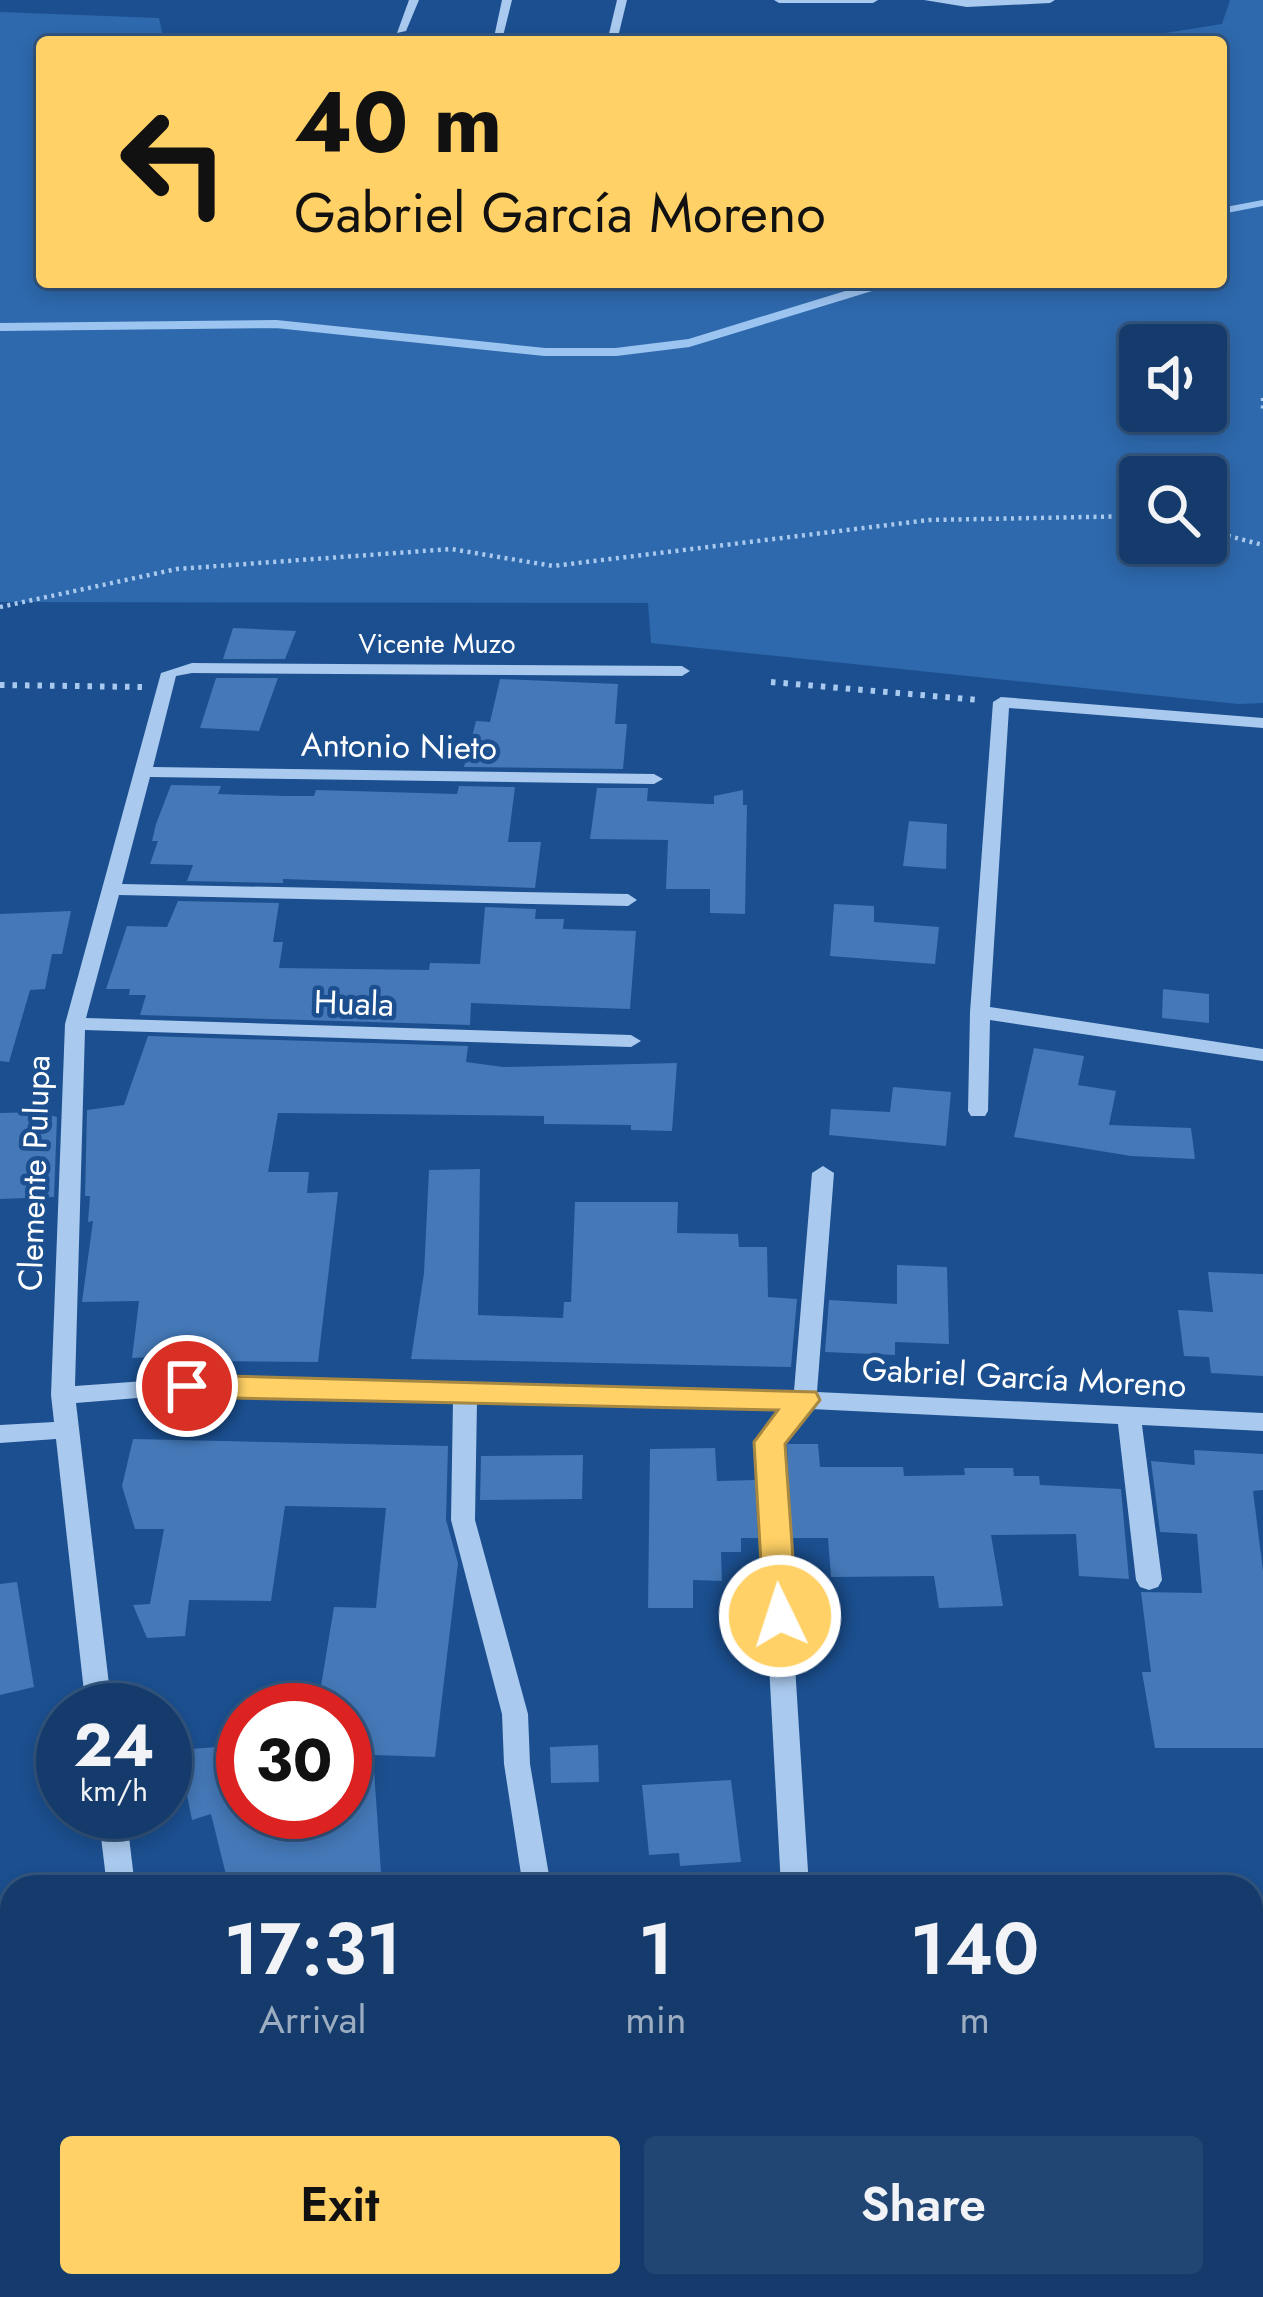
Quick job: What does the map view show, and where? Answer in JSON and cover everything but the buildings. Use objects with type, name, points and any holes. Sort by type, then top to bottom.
[{"type":"street","points":[[400,31],[414,0]]},
{"type":"street","points":[[498,36],[507,0]]},
{"type":"street","points":[[612,36],[622,0]]},
{"type":"street","points":[[779,0],[873,0]]},
{"type":"street","points":[[929,0],[967,4],[1050,0]]},
{"type":"street","name":"Vicente Muzo","points":[[163,688],[170,673],[192,668],[682,671]]},
{"type":"street","name":"Clemente Pulupa","points":[[96,1683],[63,1395],[75,1024],[163,688]]},
{"type":"street","points":[[978,1111],[1001,702],[1263,723]]},
{"type":"street","name":"Antonio Nieto","points":[[142,772],[654,779]]},
{"type":"street","points":[[111,889],[628,900]]},
{"type":"street","points":[[980,1012],[1263,1055]]},
{"type":"street","name":"Huala","points":[[75,1024],[631,1041]]},
{"type":"street","points":[[794,1875],[769,1442],[805,1400],[823,1173]]},
{"type":"street","name":"Gabriel García Moreno","points":[[63,1395],[187,1386],[805,1400],[1263,1422]]},
{"type":"street","points":[[466,1395],[463,1520],[515,1714],[535,1875]]},
{"type":"street","points":[[1130,1416],[1149,1580]]},
{"type":"street","points":[[0,1434],[65,1430]]},
{"type":"street","points":[[115,1839],[120,1875]]},
{"type":"path","points":[[1263,398],[1263,410]]},
{"type":"path","points":[[0,607],[177,569],[451,549],[553,566],[928,520],[1119,516]]},
{"type":"path","points":[[1227,536],[1263,545]]},
{"type":"path","points":[[771,682],[1001,702]]},
{"type":"path","points":[[0,685],[163,688]]},
{"type":"shaded area","points":[[1230,0],[1263,0],[1263,703],[651,643],[648,603],[0,602],[0,12],[159,18],[163,36],[36,36],[36,288],[1227,288],[1227,36],[1146,36],[1222,24]]},
{"type":"waterway","points":[[1227,210],[1263,203]]},
{"type":"waterway","points":[[0,327],[276,324],[545,352],[616,352],[689,343],[868,288]]},
{"type":"route","points":[[187,1386],[805,1400],[769,1442],[780,1616]]}]
